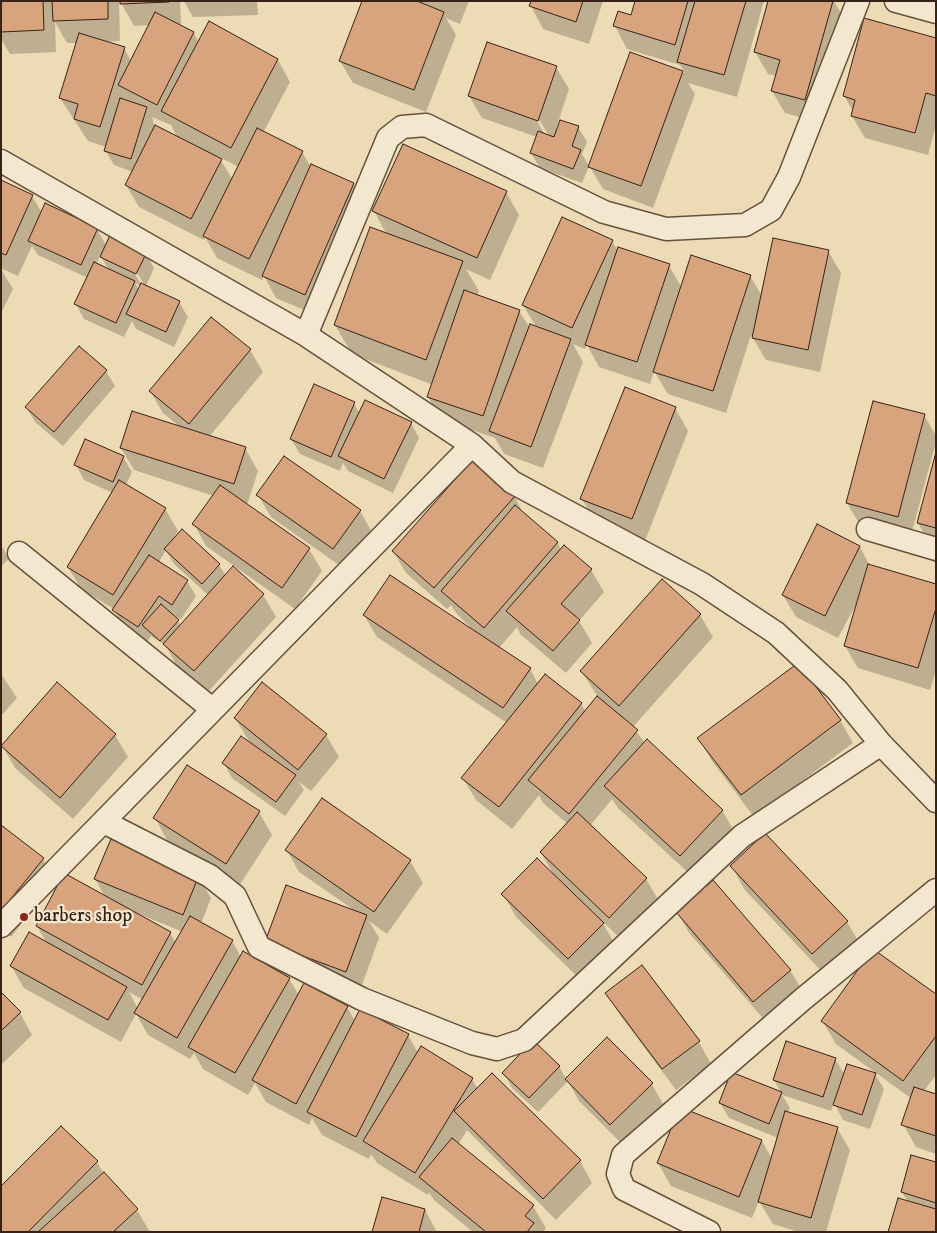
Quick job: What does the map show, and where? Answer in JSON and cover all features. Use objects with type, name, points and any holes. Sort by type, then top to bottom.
[{"type":"street","points":[[306,335],[388,138],[402,127],[426,125],[604,212],[666,229],[745,225],[771,210],[789,177],[858,1]]},
{"type":"street","points":[[896,1],[936,12]]},
{"type":"street","points":[[1,161],[306,335],[472,445],[512,482],[702,584],[776,632],[837,690],[881,744],[936,801]]},
{"type":"street","points":[[1,926],[472,445]]},
{"type":"street","points":[[868,529],[936,549]]},
{"type":"street","points":[[19,553],[212,709]]},
{"type":"street","points":[[104,822],[210,876],[235,896],[259,948],[362,1000],[472,1043],[497,1049],[524,1040],[742,836],[881,744]]},
{"type":"street","points":[[709,1232],[624,1189],[618,1174],[623,1155],[803,999],[936,890]]},
{"type":"building","points":[[1,1],[43,1],[44,30],[1,32]]},
{"type":"building","points":[[52,1],[108,1],[108,19],[53,21]]},
{"type":"building","points":[[120,1],[169,1],[169,2],[120,4]]},
{"type":"building","points":[[362,1],[417,1],[444,12],[414,90],[339,61]]},
{"type":"building","points":[[531,1],[583,1],[576,22],[529,6]]},
{"type":"building","points":[[635,1],[688,1],[675,45],[613,26],[618,11],[631,15]]},
{"type":"building","points":[[695,1],[746,1],[724,75],[677,62]]},
{"type":"building","points":[[768,1],[833,1],[805,100],[771,91],[780,60],[754,52]]},
{"type":"building","points":[[155,12],[194,32],[157,105],[118,85]]},
{"type":"building","points":[[864,18],[936,38],[936,96],[926,93],[915,133],[851,116],[855,100],[843,96]]},
{"type":"building","points":[[209,21],[278,59],[231,148],[161,111]]},
{"type":"building","points":[[79,33],[125,47],[100,127],[74,119],[78,104],[59,98]]},
{"type":"building","points":[[487,42],[557,66],[538,121],[468,96]]},
{"type":"building","points":[[630,52],[683,71],[641,186],[588,167]]},
{"type":"building","points":[[120,98],[147,107],[131,159],[104,151]]},
{"type":"building","points":[[560,120],[579,126],[572,146],[581,150],[573,169],[530,153],[538,131],[554,137]]},
{"type":"building","points":[[155,125],[222,159],[191,219],[125,185]]},
{"type":"building","points":[[257,128],[303,151],[249,259],[203,236]]},
{"type":"building","points":[[403,144],[507,191],[477,258],[372,211]]},
{"type":"building","points":[[311,164],[354,183],[305,295],[262,276]]},
{"type":"building","points":[[1,180],[33,195],[6,255],[1,253]]},
{"type":"building","points":[[45,203],[98,228],[81,265],[28,241]]},
{"type":"building","points":[[562,217],[613,240],[572,328],[522,305]]},
{"type":"building","points":[[370,227],[463,261],[426,360],[334,325]]},
{"type":"building","points":[[110,235],[147,252],[136,274],[100,257]]},
{"type":"building","points":[[773,238],[829,250],[808,350],[752,338]]},
{"type":"building","points":[[618,247],[670,264],[637,362],[585,345]]},
{"type":"building","points":[[691,255],[751,275],[713,391],[653,372]]},
{"type":"building","points":[[94,262],[135,281],[116,323],[74,304]]},
{"type":"building","points":[[141,283],[180,301],[166,332],[126,314]]},
{"type":"building","points":[[464,290],[520,310],[483,416],[427,397]]},
{"type":"building","points":[[211,317],[251,349],[189,424],[149,391]]},
{"type":"building","points":[[530,324],[571,339],[531,447],[489,431]]},
{"type":"building","points":[[79,346],[107,370],[54,432],[25,407]]},
{"type":"building","points":[[314,384],[355,402],[331,457],[290,439]]},
{"type":"building","points":[[625,387],[676,407],[632,519],[580,499]]},
{"type":"building","points":[[365,400],[412,422],[384,479],[338,456]]},
{"type":"building","points":[[873,401],[925,414],[898,517],[846,503]]},
{"type":"building","points":[[132,411],[246,447],[234,484],[120,448]]},
{"type":"building","points":[[85,439],[124,456],[113,482],[74,465]]},
{"type":"building","points":[[936,452],[936,528],[917,523]]},
{"type":"building","points":[[284,456],[361,510],[333,549],[256,495]]},
{"type":"building","points":[[473,459],[515,496],[434,588],[392,551]]},
{"type":"building","points":[[119,480],[166,508],[113,595],[67,567]]},
{"type":"building","points":[[220,485],[310,548],[282,588],[192,524]]},
{"type":"building","points":[[515,505],[558,542],[484,628],[441,591]]},
{"type":"building","points":[[817,524],[860,546],[825,616],[782,595]]},
{"type":"building","points":[[182,529],[220,564],[202,584],[164,549]]},
{"type":"building","points":[[564,545],[592,569],[561,604],[580,620],[553,651],[506,611]]},
{"type":"building","points":[[149,555],[188,580],[172,605],[159,596],[138,627],[112,610]]},
{"type":"building","points":[[868,564],[936,584],[936,608],[918,668],[844,646]]},
{"type":"building","points":[[233,566],[264,594],[194,671],[163,644]]},
{"type":"building","points":[[390,575],[531,668],[503,708],[363,615]]},
{"type":"building","points":[[662,579],[701,614],[619,706],[580,671]]},
{"type":"building","points":[[161,604],[179,620],[160,641],[142,625]]},
{"type":"building","points":[[798,663],[841,720],[741,795],[697,738]]},
{"type":"building","points":[[545,674],[582,703],[499,807],[461,778]]},
{"type":"building","points":[[57,682],[116,734],[60,798],[1,746]]},
{"type":"building","points":[[262,682],[327,734],[298,770],[234,718]]},
{"type":"building","points":[[597,696],[638,730],[569,814],[528,780]]},
{"type":"building","points":[[241,736],[296,775],[276,802],[222,763]]},
{"type":"building","points":[[647,739],[723,810],[680,856],[604,786]]},
{"type":"building","points":[[187,765],[260,811],[226,864],[153,818]]},
{"type":"building","points":[[322,798],[411,860],[374,912],[285,850]]},
{"type":"building","points":[[577,812],[647,878],[609,918],[540,852]]},
{"type":"building","points":[[1,825],[44,858],[1,911]]},
{"type":"building","points":[[765,833],[848,921],[812,954],[730,866]]},
{"type":"building","points":[[111,839],[199,875],[183,915],[94,879]]},
{"type":"building","points":[[537,858],[604,923],[568,959],[501,894]]},
{"type":"building","points":[[64,873],[171,932],[142,985],[36,926]]},
{"type":"building","points":[[713,880],[791,970],[753,1002],[676,912]]},
{"type":"building","points":[[286,885],[367,915],[346,972],[265,942]]},
{"type":"building","points":[[190,916],[233,940],[177,1038],[134,1013]]},
{"type":"building","points":[[29,932],[127,987],[108,1020],[10,966]]},
{"type":"building","points":[[873,949],[936,994],[936,1036],[903,1081],[821,1021]]},
{"type":"building","points":[[243,951],[290,978],[235,1073],[188,1047]]},
{"type":"building","points":[[642,965],[700,1041],[662,1069],[605,993]]},
{"type":"building","points":[[304,983],[348,1006],[296,1104],[252,1080]]},
{"type":"building","points":[[1,992],[21,1012],[1,1031]]},
{"type":"building","points":[[360,1009],[409,1034],[356,1137],[307,1112]]},
{"type":"building","points":[[607,1037],[653,1083],[610,1125],[565,1079]]},
{"type":"building","points":[[533,1040],[560,1066],[529,1098],[502,1073]]},
{"type":"building","points":[[786,1041],[836,1058],[823,1097],[773,1080]]},
{"type":"building","points":[[421,1046],[473,1078],[415,1173],[363,1141]]},
{"type":"building","points":[[847,1064],[876,1073],[862,1115],[833,1105]]},
{"type":"building","points":[[731,1072],[782,1092],[769,1124],[719,1103]]},
{"type":"building","points":[[492,1073],[581,1160],[543,1199],[454,1111]]},
{"type":"building","points":[[914,1087],[936,1094],[936,1136],[901,1125]]},
{"type":"building","points":[[680,1107],[762,1140],[739,1197],[657,1163]]},
{"type":"building","points":[[785,1111],[838,1127],[811,1218],[758,1202]]},
{"type":"building","points":[[61,1126],[98,1161],[28,1232],[1,1232],[1,1186]]},
{"type":"building","points":[[452,1138],[534,1205],[525,1216],[534,1223],[527,1232],[486,1232],[419,1177]]},
{"type":"building","points":[[911,1155],[936,1162],[936,1203],[901,1192]]},
{"type":"building","points":[[104,1172],[138,1209],[113,1232],[38,1232]]},
{"type":"building","points":[[382,1197],[425,1209],[419,1232],[372,1232]]},
{"type":"building","points":[[898,1198],[936,1209],[936,1232],[888,1232]]},
{"type":"place","name":"barbers shop","points":[[24,917]]}]
